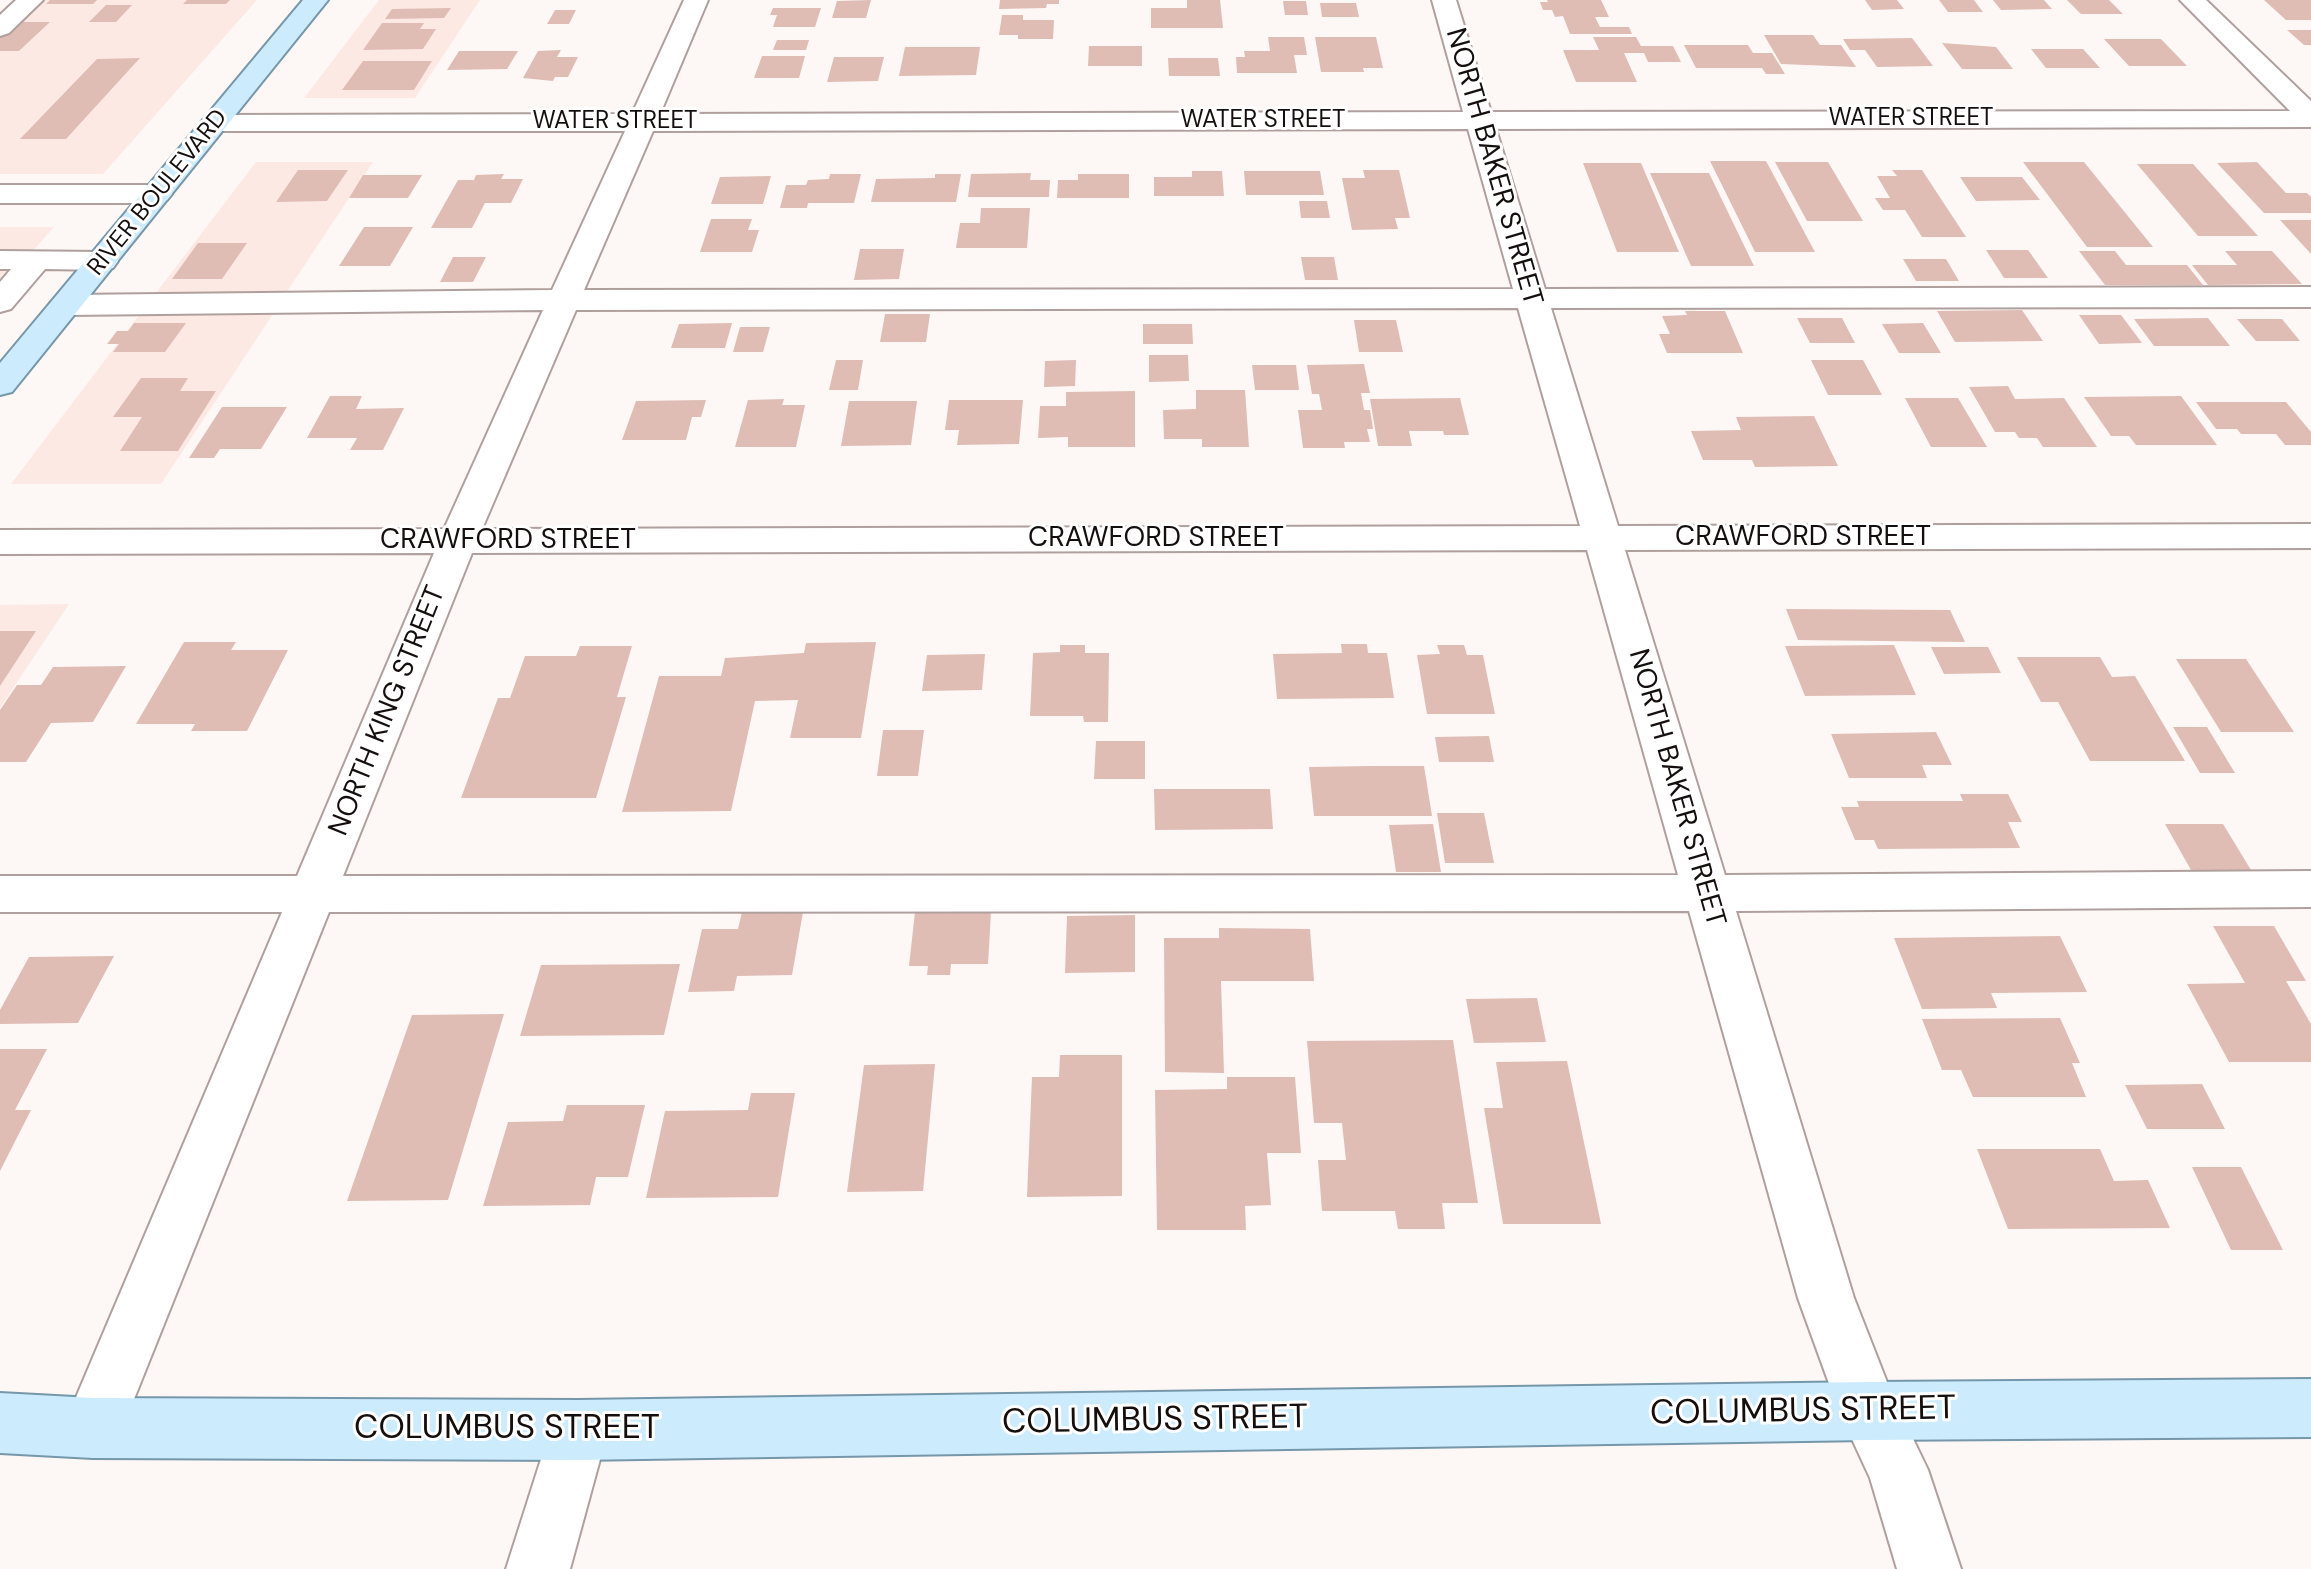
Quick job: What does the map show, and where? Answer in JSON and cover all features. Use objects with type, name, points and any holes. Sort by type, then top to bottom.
[{"type":"main road","name":"RIVER BOULEVARD","points":[[0,385],[11,358],[66,305],[316,0]]},
{"type":"main road","name":"COLUMBUS STREET","points":[[0,1423],[93,1428],[578,1430],[1869,1411],[2311,1408]]},
{"type":"street","points":[[0,28],[31,0]]},
{"type":"street","name":"NORTH KING STREET","points":[[93,1428],[458,541],[696,0]]},
{"type":"street","name":"NORTH BAKER STREET","points":[[1444,0],[1826,1298],[1869,1411],[1898,1470],[1929,1569]]},
{"type":"street","points":[[2192,0],[2311,117]]},
{"type":"street","name":"WATER STREET","points":[[215,123],[2311,117]]},
{"type":"street","points":[[1,195],[157,194]]},
{"type":"street","points":[[0,260],[102,261]]},
{"type":"street","points":[[0,302],[36,260]]},
{"type":"street","points":[[66,305],[564,300],[2311,297]]},
{"type":"street","name":"CRAWFORD STREET","points":[[0,542],[2311,536]]},
{"type":"street","points":[[0,894],[1707,893],[2311,889]]},
{"type":"street","points":[[538,1569],[578,1430]]},
{"type":"shaded area","points":[[41,0],[257,0],[103,174],[0,174],[0,37]]},
{"type":"shaded area","points":[[379,0],[480,0],[415,98],[304,98]]},
{"type":"shaded area","points":[[256,162],[373,162],[286,293],[156,293]]},
{"type":"shaded area","points":[[0,227],[54,227],[0,288]]},
{"type":"shaded area","points":[[140,314],[273,314],[161,484],[11,484]]},
{"type":"shaded area","points":[[69,604],[0,708],[0,605]]},
{"type":"building","points":[[50,0],[97,0],[93,4],[46,4]]},
{"type":"building","points":[[187,0],[230,0],[226,4],[183,4]]},
{"type":"building","points":[[871,0],[866,18],[832,18],[837,1]]},
{"type":"building","points":[[1000,0],[1059,0],[1059,4],[1047,4],[1046,8],[999,9]]},
{"type":"building","points":[[1187,0],[1220,0],[1223,28],[1151,28],[1151,8],[1187,8]]},
{"type":"building","points":[[1601,0],[1609,17],[1595,17],[1600,27],[1629,27],[1632,34],[1570,34],[1563,16],[1555,17],[1552,10],[1543,10],[1540,2]]},
{"type":"building","points":[[1865,0],[1897,0],[1904,9],[1872,10]]},
{"type":"building","points":[[1939,0],[1974,0],[1983,12],[1948,12]]},
{"type":"building","points":[[1993,0],[2044,0],[2052,9],[2001,10]]},
{"type":"building","points":[[2067,0],[2109,0],[2123,14],[2081,14]]},
{"type":"building","points":[[2264,0],[2311,0],[2311,20],[2286,20]]},
{"type":"building","points":[[1283,1],[1306,1],[1308,15],[1285,15]]},
{"type":"building","points":[[1320,3],[1356,3],[1359,17],[1322,17]]},
{"type":"building","points":[[106,5],[132,5],[116,22],[89,22]]},
{"type":"building","points":[[451,8],[444,18],[385,19],[392,9]]},
{"type":"building","points":[[773,8],[821,8],[815,27],[773,27],[777,15],[770,15]]},
{"type":"building","points":[[555,10],[576,10],[569,24],[547,24]]},
{"type":"building","points":[[1002,15],[1023,15],[1023,20],[1054,20],[1053,39],[1018,39],[1018,35],[999,35]]},
{"type":"building","points":[[12,22],[50,22],[19,51],[0,51],[0,34]]},
{"type":"building","points":[[382,23],[424,23],[420,29],[436,29],[423,49],[363,50]]},
{"type":"building","points":[[2287,30],[2311,30],[2311,45],[2304,45]]},
{"type":"building","points":[[1764,35],[1813,35],[1820,45],[1841,45],[1856,67],[1781,64]]},
{"type":"building","points":[[1268,37],[1304,37],[1307,55],[1294,55],[1297,73],[1237,73],[1236,57],[1245,57],[1244,51],[1270,51]]},
{"type":"building","points":[[1315,37],[1376,37],[1383,68],[1363,68],[1364,72],[1321,72]]},
{"type":"building","points":[[1593,37],[1636,37],[1641,46],[1673,46],[1681,62],[1648,62],[1644,53],[1624,53],[1637,82],[1576,82],[1563,50],[1599,50]]},
{"type":"building","points":[[1912,38],[1933,66],[1877,67],[1865,50],[1850,50],[1843,39]]},
{"type":"building","points":[[2104,39],[2161,39],[2187,66],[2129,66]]},
{"type":"building","points":[[777,40],[809,40],[806,50],[773,50]]},
{"type":"building","points":[[1942,43],[1996,47],[2013,69],[1962,69]]},
{"type":"building","points":[[1684,45],[1748,45],[1753,53],[1772,53],[1785,74],[1766,74],[1762,68],[1696,68]]},
{"type":"building","points":[[1089,46],[1142,46],[1142,66],[1088,66]]},
{"type":"building","points":[[905,47],[980,47],[976,75],[899,76]]},
{"type":"building","points":[[2031,49],[2083,49],[2100,68],[2046,68]]},
{"type":"building","points":[[561,50],[557,57],[578,57],[568,77],[555,77],[553,81],[523,78],[538,51]]},
{"type":"building","points":[[459,51],[518,51],[507,69],[447,70]]},
{"type":"building","points":[[762,56],[805,56],[799,78],[754,78]]},
{"type":"building","points":[[834,57],[884,57],[878,81],[827,82]]},
{"type":"building","points":[[140,58],[66,139],[20,139],[97,59]]},
{"type":"building","points":[[1168,58],[1218,58],[1220,76],[1169,76]]},
{"type":"building","points":[[363,61],[432,61],[414,90],[342,90]]},
{"type":"building","points":[[1710,161],[1766,161],[1815,252],[1755,252]]},
{"type":"building","points":[[1775,162],[1828,162],[1863,221],[1807,221]]},
{"type":"building","points":[[2023,162],[2084,162],[2153,247],[2087,247]]},
{"type":"building","points":[[2257,162],[2286,193],[2307,193],[2311,197],[2311,213],[2264,213],[2217,163]]},
{"type":"building","points":[[1583,163],[1641,163],[1679,252],[1617,252]]},
{"type":"building","points":[[2137,164],[2193,164],[2258,236],[2198,236]]},
{"type":"building","points":[[298,170],[348,170],[327,201],[276,202]]},
{"type":"building","points":[[1363,170],[1399,170],[1410,218],[1395,218],[1398,229],[1352,230],[1342,178],[1365,178]]},
{"type":"building","points":[[1892,170],[1922,170],[1966,237],[1922,237],[1905,210],[1883,210],[1875,198],[1890,198],[1877,176],[1897,176]]},
{"type":"building","points":[[1192,171],[1222,171],[1224,196],[1154,196],[1154,177],[1192,177]]},
{"type":"building","points":[[1244,171],[1320,171],[1324,195],[1246,195]]},
{"type":"building","points":[[1031,173],[1030,180],[1050,180],[1049,197],[968,197],[971,174]]},
{"type":"building","points":[[1650,173],[1709,173],[1754,266],[1691,266]]},
{"type":"building","points":[[504,174],[501,179],[523,179],[511,203],[485,203],[472,228],[431,228],[458,180],[474,180],[476,175]]},
{"type":"building","points":[[830,174],[861,174],[854,203],[808,203],[807,208],[780,208],[786,185],[806,185],[808,180],[829,179]]},
{"type":"building","points":[[935,174],[961,174],[956,202],[871,202],[876,179],[935,178]]},
{"type":"building","points":[[1078,174],[1129,174],[1129,198],[1057,198],[1058,180],[1078,180]]},
{"type":"building","points":[[363,175],[422,175],[408,198],[349,198]]},
{"type":"building","points":[[771,176],[763,204],[711,204],[720,177]]},
{"type":"building","points":[[1960,177],[2022,177],[2040,200],[1976,201]]},
{"type":"building","points":[[1299,201],[1327,201],[1330,218],[1301,218]]},
{"type":"building","points":[[981,208],[1030,208],[1027,248],[956,248],[960,223],[980,223]]},
{"type":"building","points":[[711,219],[752,219],[748,230],[759,230],[752,252],[700,252]]},
{"type":"building","points":[[2280,220],[2311,220],[2311,254]]},
{"type":"building","points":[[364,227],[413,227],[390,266],[339,266]]},
{"type":"building","points":[[198,243],[247,243],[222,279],[172,279]]},
{"type":"building","points":[[860,249],[904,249],[899,279],[854,280]]},
{"type":"building","points":[[1986,250],[2028,250],[2048,278],[2004,278]]},
{"type":"building","points":[[2079,251],[2115,251],[2126,265],[2187,265],[2203,285],[2105,285]]},
{"type":"building","points":[[2225,251],[2272,251],[2302,284],[2208,285],[2192,265],[2237,265]]},
{"type":"building","points":[[453,257],[486,257],[473,282],[440,282]]},
{"type":"building","points":[[1301,257],[1334,257],[1338,280],[1305,280]]},
{"type":"building","points":[[1903,259],[1946,259],[1959,281],[1916,281]]},
{"type":"building","points":[[2022,310],[2043,341],[1955,342],[1937,311]]},
{"type":"building","points":[[1685,311],[1725,311],[1743,353],[1667,353],[1659,334],[1670,334],[1662,316],[1687,315]]},
{"type":"building","points":[[885,314],[930,314],[926,342],[880,342]]},
{"type":"building","points":[[2079,315],[2121,315],[2142,343],[2099,344]]},
{"type":"building","points":[[1797,318],[1842,318],[1855,343],[1810,343]]},
{"type":"building","points":[[2208,318],[2230,346],[2154,346],[2134,319]]},
{"type":"building","points":[[2237,319],[2282,319],[2300,341],[2256,341]]},
{"type":"building","points":[[1354,320],[1396,320],[1403,352],[1359,352]]},
{"type":"building","points":[[134,323],[186,323],[165,352],[113,352],[119,344],[107,344],[117,331],[128,331]]},
{"type":"building","points":[[732,323],[725,348],[671,348],[679,324]]},
{"type":"building","points":[[1923,323],[1941,353],[1899,353],[1882,324]]},
{"type":"building","points":[[1143,324],[1192,324],[1193,344],[1143,344]]},
{"type":"building","points":[[740,327],[770,327],[763,352],[733,352]]},
{"type":"building","points":[[1149,355],[1188,355],[1189,381],[1149,382]]},
{"type":"building","points":[[836,360],[863,360],[858,390],[829,390]]},
{"type":"building","points":[[1076,360],[1075,386],[1044,387],[1045,361]]},
{"type":"building","points":[[1811,360],[1863,360],[1882,395],[1828,395]]},
{"type":"building","points":[[1364,364],[1370,393],[1361,393],[1364,410],[1370,410],[1373,429],[1367,429],[1370,442],[1344,442],[1345,448],[1303,448],[1298,410],[1322,410],[1319,394],[1312,394],[1307,365]]},
{"type":"building","points":[[1252,365],[1296,365],[1299,390],[1255,390]]},
{"type":"building","points":[[141,378],[188,378],[180,391],[216,391],[178,451],[120,451],[142,417],[113,417]]},
{"type":"building","points":[[2008,386],[2015,399],[2064,398],[2097,447],[2043,447],[2037,438],[2019,438],[2015,432],[1995,432],[1969,387]]},
{"type":"building","points":[[1196,390],[1245,390],[1249,447],[1202,447],[1202,439],[1164,439],[1163,410],[1196,409]]},
{"type":"building","points":[[1135,391],[1135,447],[1068,447],[1068,437],[1038,438],[1040,406],[1066,406],[1066,392]]},
{"type":"building","points":[[330,396],[362,396],[356,409],[404,408],[383,450],[350,450],[357,438],[307,438]]},
{"type":"building","points":[[2181,396],[2217,445],[2136,445],[2129,436],[2111,436],[2084,397]]},
{"type":"building","points":[[1460,398],[1469,435],[1409,431],[1412,446],[1378,446],[1370,399]]},
{"type":"building","points":[[1905,398],[1958,398],[1987,447],[1931,447]]},
{"type":"building","points":[[784,399],[782,405],[805,405],[796,447],[735,447],[748,400]]},
{"type":"building","points":[[706,400],[701,417],[692,417],[686,440],[622,440],[636,401]]},
{"type":"building","points":[[949,400],[1023,400],[1019,444],[957,445],[959,430],[945,430]]},
{"type":"building","points":[[849,401],[917,401],[911,445],[841,446]]},
{"type":"building","points":[[2196,402],[2286,402],[2311,432],[2311,445],[2285,445],[2276,434],[2241,434],[2237,429],[2216,429]]},
{"type":"building","points":[[222,407],[287,407],[261,449],[220,449],[214,458],[189,458]]},
{"type":"building","points":[[1814,416],[1838,466],[1755,467],[1752,460],[1703,460],[1691,431],[1741,430],[1736,417]]},
{"type":"building","points":[[1786,609],[1950,610],[1965,642],[1798,640]]},
{"type":"building","points":[[0,631],[36,631],[0,686]]},
{"type":"building","points":[[184,642],[236,642],[231,650],[288,650],[247,731],[191,731],[195,724],[136,724]]},
{"type":"building","points":[[876,642],[861,738],[790,738],[798,700],[755,701],[731,811],[622,812],[659,676],[721,676],[725,658],[804,653],[806,643]]},
{"type":"building","points":[[1341,644],[1367,644],[1368,653],[1387,653],[1394,698],[1277,699],[1273,654],[1342,653]]},
{"type":"building","points":[[1060,645],[1085,645],[1085,653],[1109,653],[1108,722],[1084,722],[1083,716],[1030,716],[1033,653],[1060,652]]},
{"type":"building","points":[[1437,645],[1464,645],[1467,655],[1483,655],[1495,714],[1427,714],[1417,655],[1440,654]]},
{"type":"building","points":[[1894,645],[1916,695],[1805,696],[1785,646]]},
{"type":"building","points":[[580,646],[632,646],[617,697],[626,697],[596,798],[461,798],[498,698],[510,698],[525,656],[576,656]]},
{"type":"building","points":[[1931,647],[1988,647],[2001,673],[1944,674]]},
{"type":"building","points":[[985,654],[982,690],[922,691],[927,655]]},
{"type":"building","points":[[2017,657],[2100,657],[2112,677],[2135,676],[2185,761],[2090,761],[2058,702],[2041,702]]},
{"type":"building","points":[[2176,659],[2246,659],[2294,732],[2221,732]]},
{"type":"building","points":[[126,666],[93,722],[51,723],[26,762],[0,762],[0,710],[17,685],[41,685],[53,667]]},
{"type":"building","points":[[2173,727],[2207,727],[2235,773],[2200,773]]},
{"type":"building","points":[[883,730],[924,730],[918,776],[877,776]]},
{"type":"building","points":[[1936,732],[1952,765],[1922,765],[1927,778],[1849,778],[1831,734]]},
{"type":"building","points":[[1489,736],[1494,762],[1439,762],[1435,737]]},
{"type":"building","points":[[1096,741],[1145,741],[1145,779],[1094,779]]},
{"type":"building","points":[[1424,766],[1432,816],[1314,816],[1309,767]]},
{"type":"building","points":[[1154,789],[1270,789],[1273,829],[1155,830]]},
{"type":"building","points":[[1960,794],[2008,794],[2022,822],[2008,822],[2020,848],[1878,849],[1874,840],[1855,840],[1841,807],[1859,807],[1857,801],[1963,801]]},
{"type":"building","points":[[1437,813],[1484,813],[1494,863],[1445,863]]},
{"type":"building","points":[[1433,824],[1441,872],[1396,872],[1389,825]]},
{"type":"building","points":[[2165,824],[2223,824],[2251,870],[2191,870]]},
{"type":"building","points":[[742,912],[803,912],[792,975],[737,976],[734,991],[688,992],[702,929],[738,929]]},
{"type":"building","points":[[915,912],[991,912],[988,964],[951,964],[950,975],[927,975],[928,966],[909,966]]},
{"type":"building","points":[[1135,915],[1135,972],[1065,973],[1067,916]]},
{"type":"building","points":[[2213,926],[2274,926],[2306,981],[2286,981],[2311,1024],[2311,1062],[2229,1062],[2187,984],[2245,983]]},
{"type":"building","points":[[1219,928],[1310,929],[1314,981],[1221,981],[1224,1073],[1165,1072],[1164,938],[1219,938]]},
{"type":"building","points":[[2060,936],[2087,992],[1991,993],[1997,1008],[1922,1009],[1894,938]]},
{"type":"building","points":[[114,956],[78,1023],[0,1024],[0,1010],[29,957]]},
{"type":"building","points":[[680,964],[664,1035],[520,1036],[541,965]]},
{"type":"building","points":[[1537,998],[1546,1042],[1474,1043],[1466,999]]},
{"type":"building","points":[[504,1014],[448,1200],[347,1201],[412,1015]]},
{"type":"building","points":[[2060,1018],[2080,1063],[2072,1063],[2086,1097],[1973,1097],[1961,1070],[1942,1070],[1922,1019]]},
{"type":"building","points":[[1453,1040],[1478,1203],[1442,1203],[1445,1229],[1398,1229],[1395,1211],[1322,1211],[1318,1160],[1346,1160],[1342,1123],[1314,1123],[1307,1041]]},
{"type":"building","points":[[0,1049],[47,1049],[15,1110],[31,1110],[0,1171]]},
{"type":"building","points":[[1060,1055],[1122,1055],[1122,1196],[1027,1197],[1032,1077],[1059,1077]]},
{"type":"building","points":[[1567,1061],[1601,1224],[1503,1224],[1484,1108],[1503,1108],[1496,1062]]},
{"type":"building","points":[[935,1064],[923,1191],[847,1192],[864,1065]]},
{"type":"building","points":[[1227,1077],[1295,1077],[1301,1153],[1267,1153],[1271,1205],[1245,1206],[1246,1230],[1157,1230],[1155,1090],[1227,1089]]},
{"type":"building","points":[[2202,1084],[2225,1129],[2147,1129],[2125,1085]]},
{"type":"building","points":[[751,1093],[795,1093],[778,1197],[646,1198],[665,1111],[748,1110]]},
{"type":"building","points":[[567,1105],[645,1105],[628,1177],[596,1177],[590,1205],[483,1206],[508,1122],[563,1121]]},
{"type":"building","points":[[1977,1149],[2100,1149],[2114,1181],[2148,1180],[2170,1228],[2008,1229]]},
{"type":"building","points":[[2192,1167],[2241,1167],[2283,1250],[2231,1250]]}]
